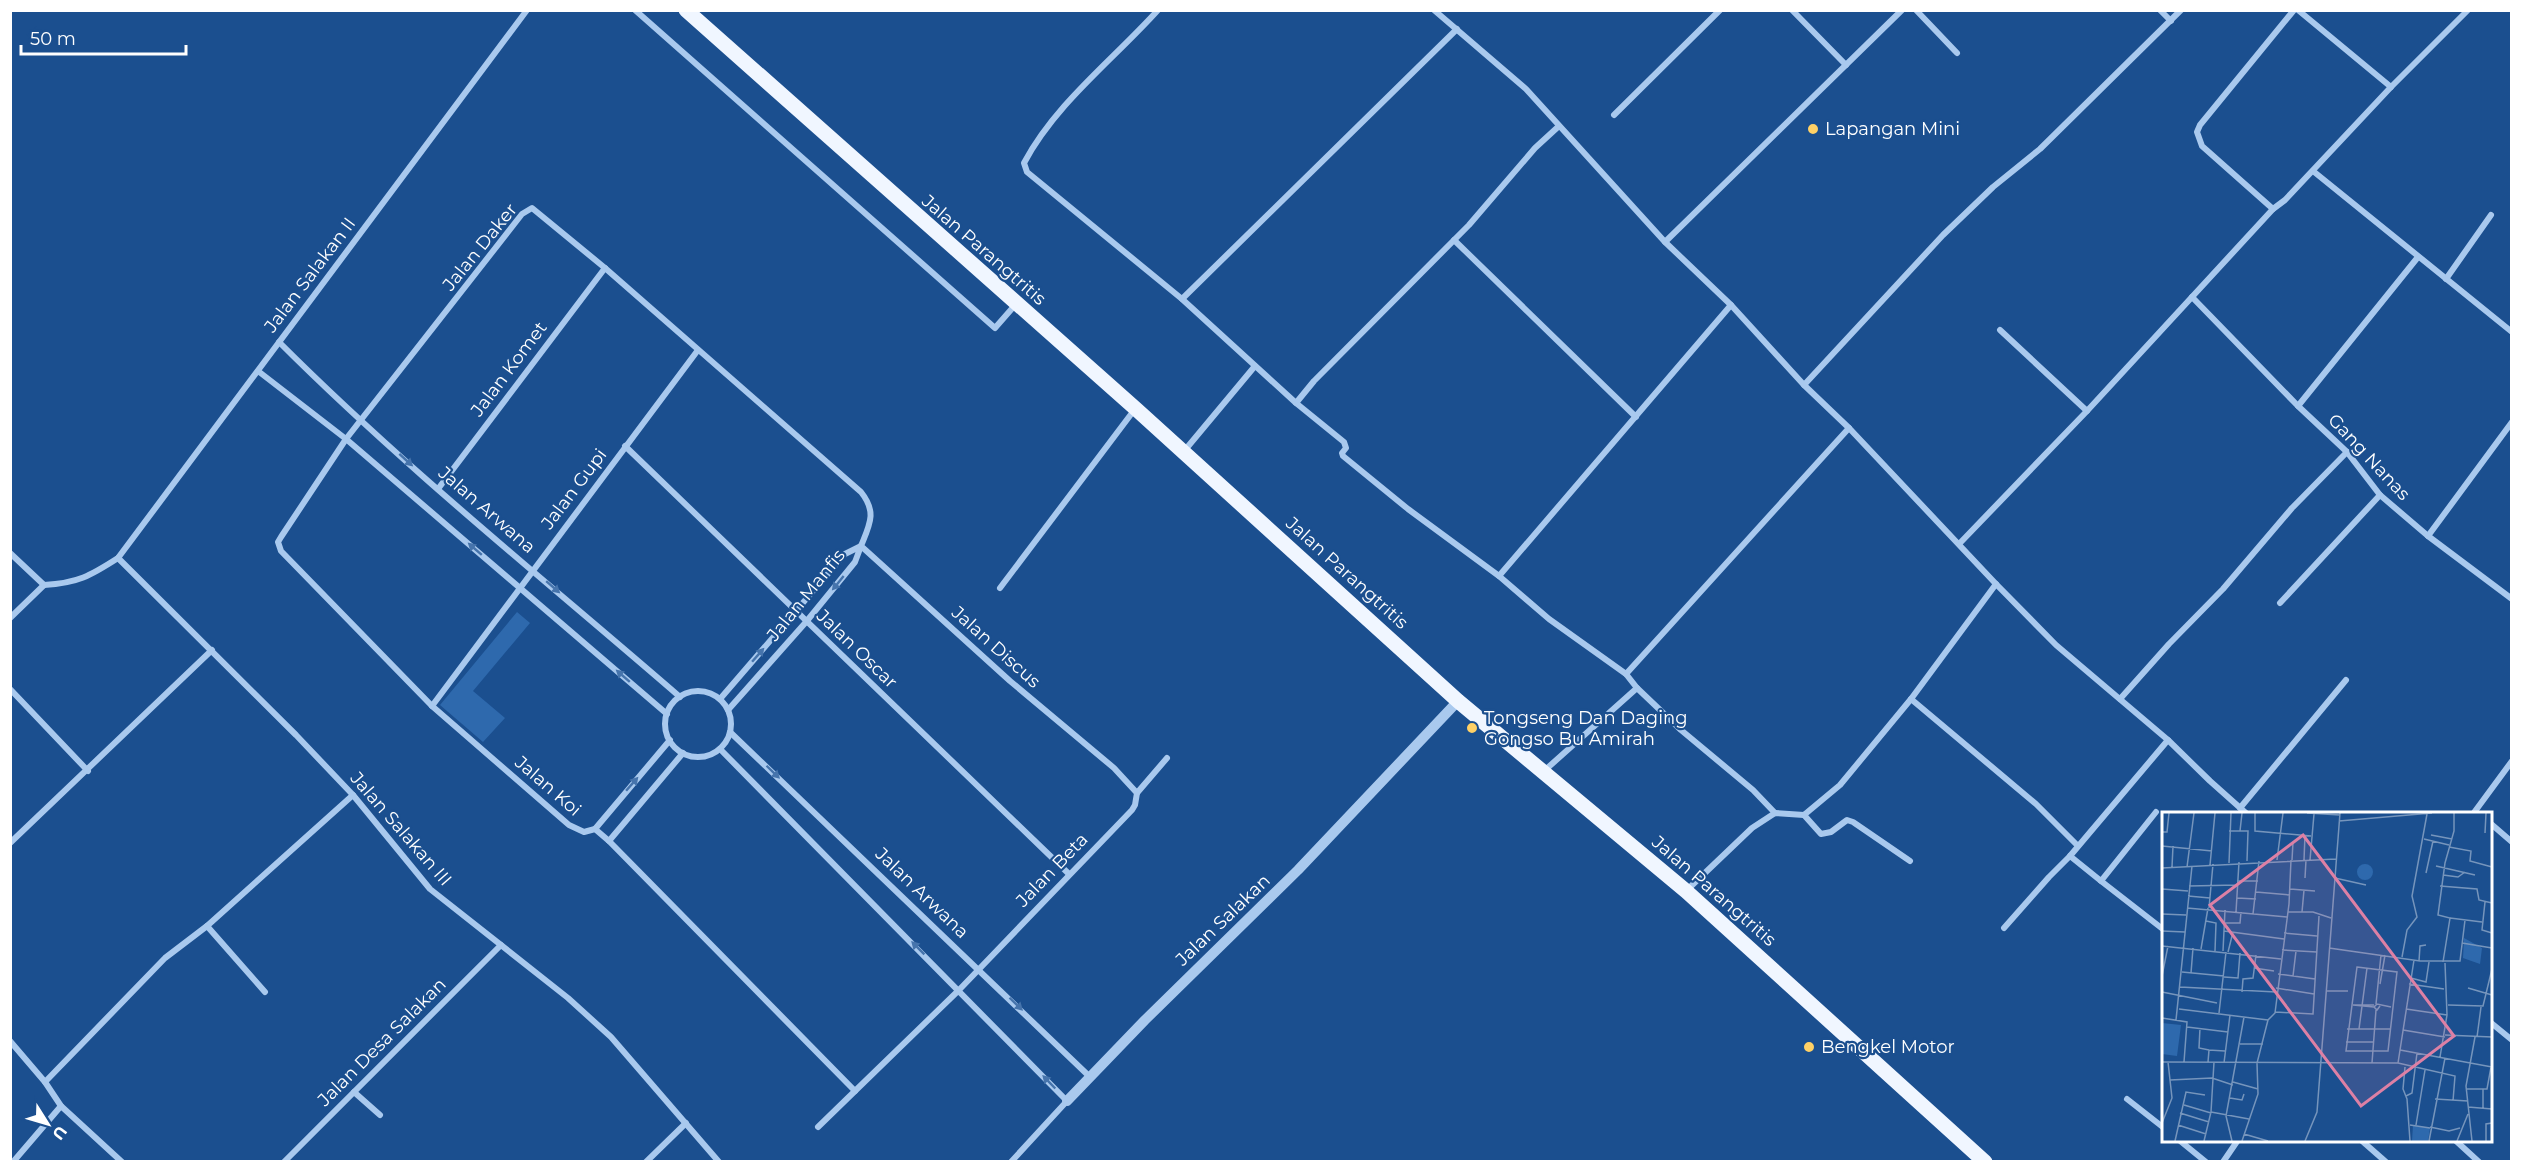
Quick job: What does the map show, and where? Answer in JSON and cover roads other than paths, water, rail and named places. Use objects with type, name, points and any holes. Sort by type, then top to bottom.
[{"type":"main road","name":"Jalan Parangtritis","points":[[686,10],[1136,408],[1458,701],[1686,891],[1985,1161]]},
{"type":"street","name":"Jalan Salakan II","points":[[118,558],[527,10]]},
{"type":"street","points":[[635,10],[995,328],[1016,304]]},
{"type":"street","points":[[1158,10],[1099,69],[1048,126],[1035,143],[1024,168],[1182,299],[1296,403],[1344,442],[1346,448],[1342,454],[1348,460],[1408,509],[1499,576],[1549,619],[1626,674],[1637,688],[1681,730],[1753,790],[1775,813]]},
{"type":"street","points":[[1434,10],[1526,89],[1665,242],[1731,305],[1804,386],[1849,428],[2056,645],[2168,740],[2246,812]]},
{"type":"street","points":[[1614,115],[1720,10]]},
{"type":"street","points":[[1792,10],[1846,65]]},
{"type":"street","points":[[1665,242],[1902,10]]},
{"type":"street","points":[[1916,10],[1957,53]]},
{"type":"street","points":[[2160,10],[2171,21]]},
{"type":"street","points":[[1804,386],[1936,241],[1994,187],[2040,149],[2181,10]]},
{"type":"street","points":[[2273,209],[2202,146],[2197,132],[2200,125],[2296,10],[2391,87]]},
{"type":"street","points":[[1960,543],[2087,411],[2273,209],[2286,200],[2391,87],[2468,10]]},
{"type":"street","points":[[1182,299],[1457,29]]},
{"type":"street","points":[[1296,403],[1314,381],[1454,240],[1535,148],[1559,126]]},
{"type":"street","points":[[2313,171],[2511,332]]},
{"type":"street","name":"Jalan Daker","points":[[362,421],[527,210],[537,210],[861,492],[869,503],[871,512],[861,546]]},
{"type":"street","points":[[2446,279],[2491,215]]},
{"type":"street","points":[[1454,240],[1636,417]]},
{"type":"street","points":[[2298,406],[2418,257]]},
{"type":"street","name":"Jalan Komet","points":[[438,489],[605,268]]},
{"type":"street","name":"Gang Nanas","points":[[2192,297],[2298,406],[2348,452],[2380,495],[2428,536],[2511,599]]},
{"type":"street","points":[[1499,576],[1731,305]]},
{"type":"street","points":[[2000,330],[2087,411]]},
{"type":"street","name":"Jalan Arwana","points":[[279,342],[438,489],[680,697]]},
{"type":"street","name":"Jalan Gupi","points":[[432,706],[532,569],[698,350]]},
{"type":"street","points":[[1183,452],[1255,366]]},
{"type":"street","name":"Jalan Arwana","points":[[258,371],[346,440],[667,714]]},
{"type":"street","points":[[1000,588],[1136,408]]},
{"type":"street","name":"Jalan Koi","points":[[362,421],[346,440],[280,537],[278,542],[281,551],[432,706],[569,825],[584,832],[595,829],[609,841],[855,1091]]},
{"type":"street","points":[[2428,536],[2511,422]]},
{"type":"street","points":[[1626,674],[1849,428]]},
{"type":"street","name":"Jalan Oscar","points":[[625,446],[795,612],[1069,873]]},
{"type":"street","points":[[2120,699],[2169,644],[2223,589],[2292,508],[2348,452]]},
{"type":"street","points":[[2280,603],[2380,495]]},
{"type":"street","name":"Jalan Manfis","points":[[720,699],[845,554],[861,546]]},
{"type":"street","name":"Jalan Manfis","points":[[728,710],[806,622],[855,562],[861,546]]},
{"type":"street","name":"Jalan Discus","points":[[861,546],[1010,681],[1113,768],[1137,792]]},
{"type":"street","points":[[10,554],[44,585]]},
{"type":"street","points":[[10,618],[44,585],[69,584],[91,575],[118,558]]},
{"type":"street","name":"Jalan Salakan III","points":[[118,558],[212,650],[353,795],[430,889],[568,998],[611,1038],[719,1161]]},
{"type":"street","points":[[1686,891],[1752,828],[1775,813],[1804,815],[1840,785],[1911,699],[1996,584]]},
{"type":"street","points":[[10,843],[88,771],[212,650]]},
{"type":"street","points":[[2240,808],[2346,680]]},
{"type":"street","points":[[1544,771],[1637,688]]},
{"type":"street","points":[[10,689],[88,771]]},
{"type":"street","points":[[697,691],[707,692],[720,699],[728,710],[731,721],[730,732],[720,749],[698,757],[683,753],[670,740],[666,732],[667,714],[672,704],[680,697],[697,691]]},
{"type":"street","points":[[1911,699],[2036,804],[2078,846]]},
{"type":"street","name":"Jalan Salakan","points":[[1011,1161],[1232,933],[1298,870],[1458,701]]},
{"type":"street","name":"Jalan Arwana","points":[[730,732],[979,968],[1090,1077]]},
{"type":"street","points":[[595,829],[670,740]]},
{"type":"street","points":[[2004,928],[2070,856],[2168,740]]},
{"type":"street","points":[[720,749],[1067,1101]]},
{"type":"street","points":[[609,841],[683,753]]},
{"type":"street","name":"Jalan Beta","points":[[959,990],[1132,810],[1136,805],[1137,792],[1167,758]]},
{"type":"street","points":[[2477,812],[2511,761]]},
{"type":"street","points":[[45,1082],[165,958],[207,926],[353,795]]},
{"type":"street","points":[[2101,881],[2156,812]]},
{"type":"street","points":[[1804,815],[1821,834],[1831,832],[1847,820],[1853,822],[1910,861]]},
{"type":"street","points":[[2492,825],[2511,842]]},
{"type":"street","points":[[2070,856],[2162,929]]},
{"type":"street","points":[[207,926],[265,992]]},
{"type":"street","name":"Jalan Desa Salakan","points":[[284,1161],[501,945]]},
{"type":"street","points":[[818,1127],[959,990]]},
{"type":"street","points":[[2492,1024],[2511,1041]]},
{"type":"street","points":[[10,1041],[45,1082],[61,1106],[122,1161]]},
{"type":"street","points":[[354,1092],[380,1115]]},
{"type":"street","points":[[2127,1099],[2162,1127]]},
{"type":"street","points":[[13,1161],[61,1106]]},
{"type":"street","points":[[646,1161],[686,1123]]},
{"type":"street","points":[[2182,1142],[2206,1161]]},
{"type":"street","points":[[2223,1161],[2237,1142]]},
{"type":"street","points":[[2363,1142],[2386,1161]]},
{"type":"street","points":[[2457,1142],[2479,1161]]},
{"type":"place","name":"Lapangan Mini","points":[[1813,129]]},
{"type":"place","name":"Tongseng Dan Daging Gongso Bu Amirah","points":[[1472,728]]},
{"type":"place","name":"Bengkel Motor","points":[[1809,1047]]}]
